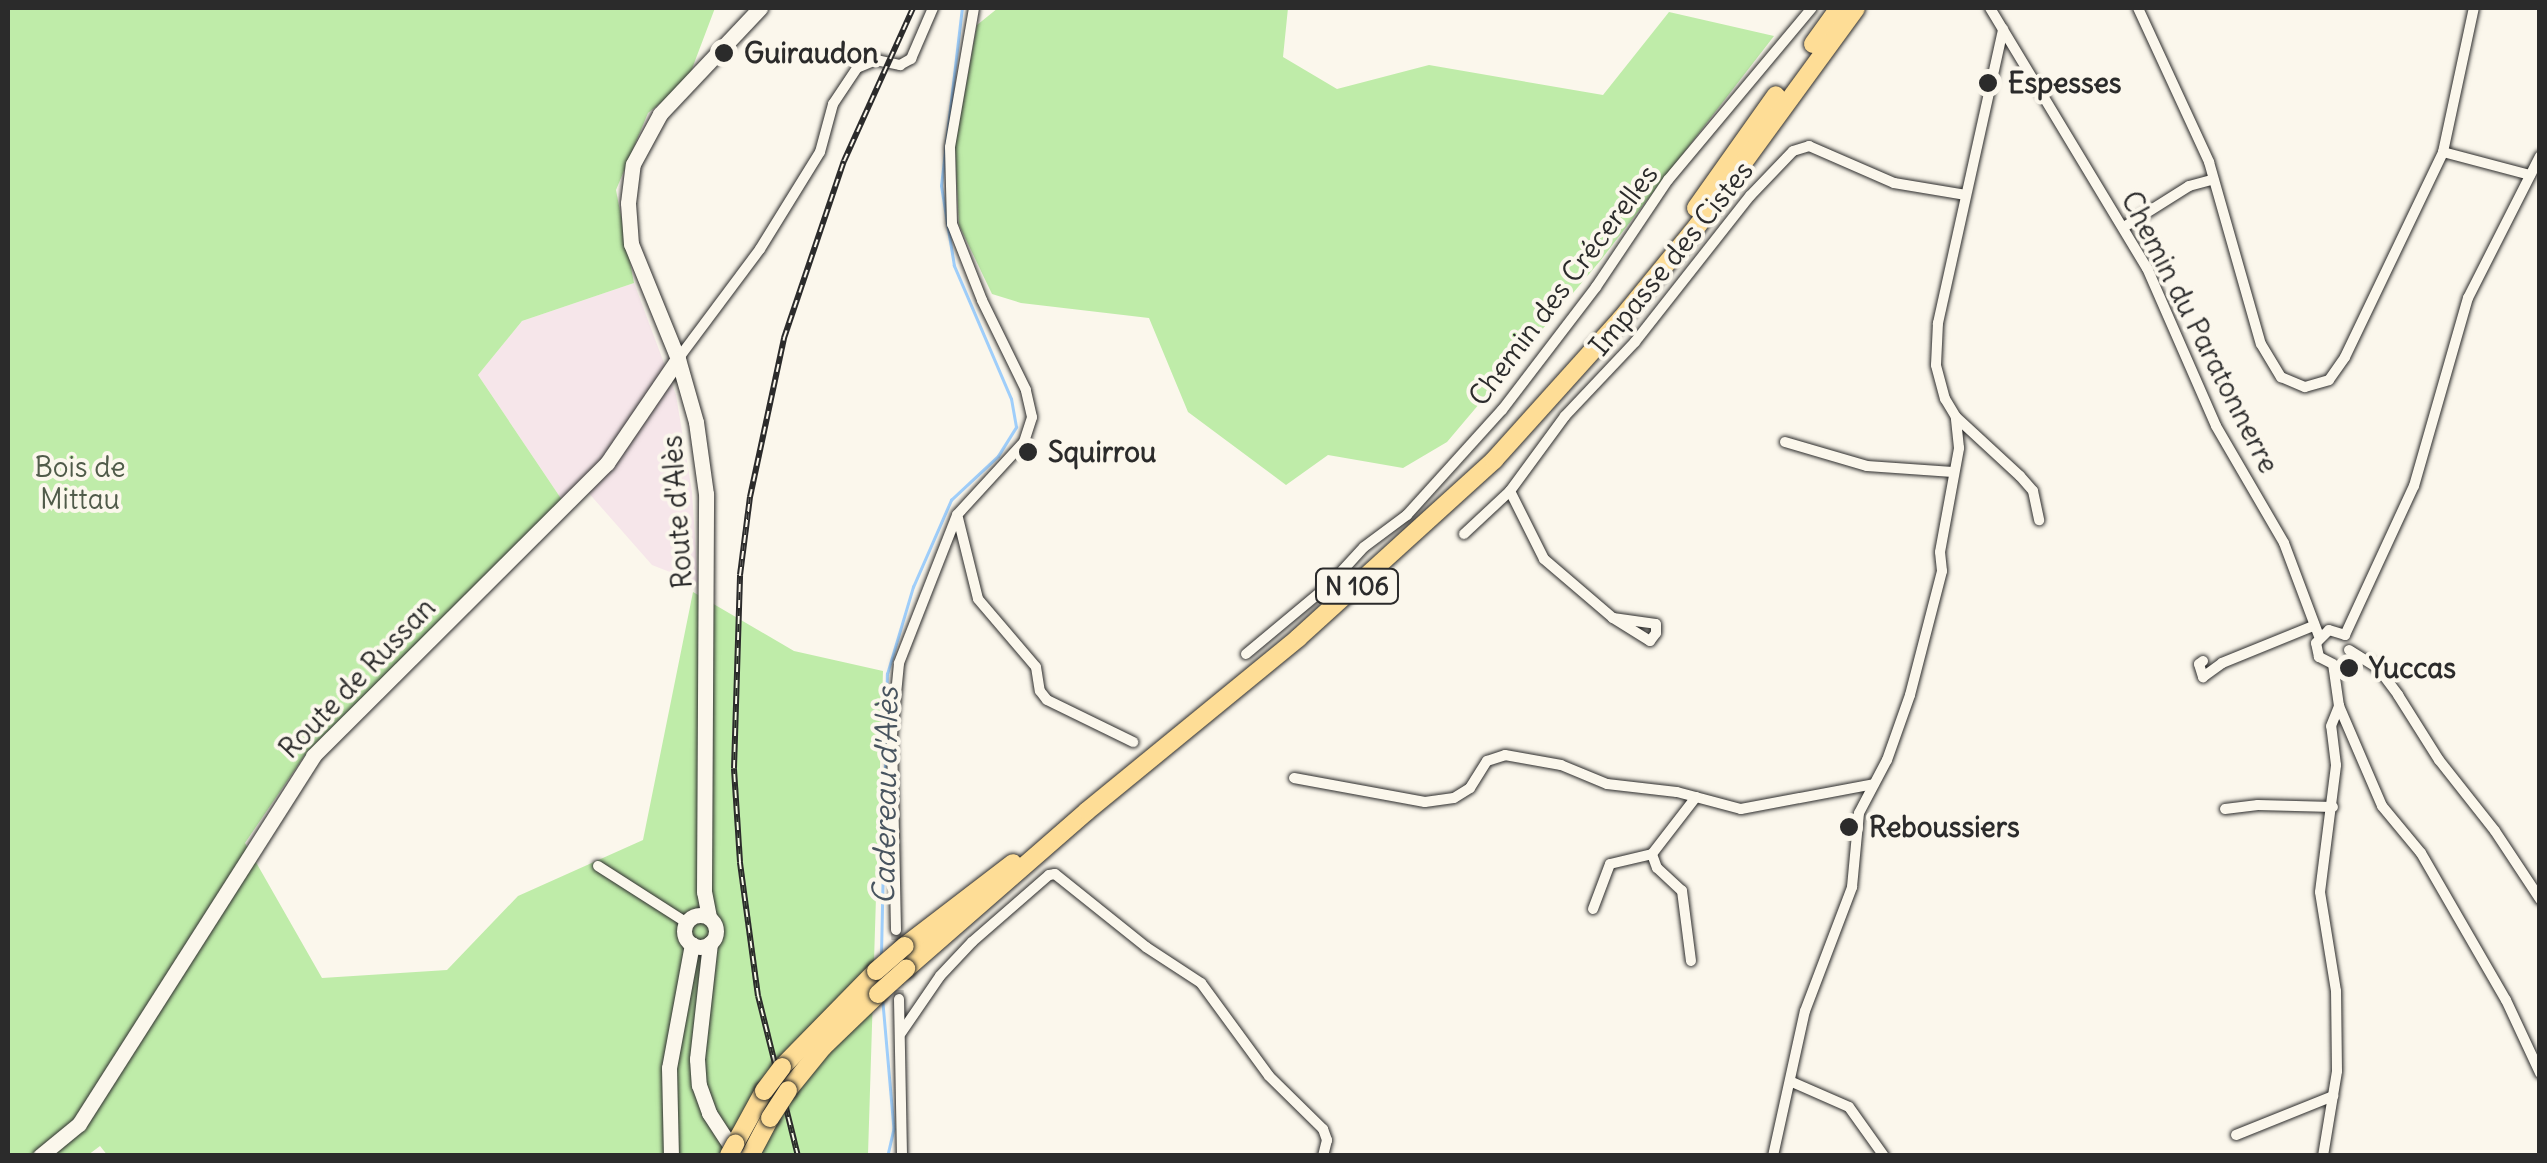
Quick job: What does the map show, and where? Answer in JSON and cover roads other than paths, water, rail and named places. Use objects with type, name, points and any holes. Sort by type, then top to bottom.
[{"type":"main road","name":"Route d'Alès","points":[[697,919],[704,892],[706,494],[696,422],[678,359],[631,244],[630,177],[644,138],[660,114],[760,8]]},
{"type":"main road","name":"N 106","points":[[1604,336],[1841,8]]},
{"type":"main road","name":"N 106","points":[[736,1153],[770,1118],[823,1048],[878,994],[1087,811],[1415,535],[1494,460],[1698,225],[1856,8]]},
{"type":"main road","name":"Route de Russan","points":[[40,1156],[79,1124],[90,1108],[203,922],[312,756],[606,463],[678,359]]},
{"type":"main road","name":"N 106","points":[[736,1153],[764,1091],[782,1067],[876,971],[901,938],[1087,811]]},
{"type":"main road","points":[[671,1156],[670,1068],[692,944],[686,936],[697,919],[716,930],[710,943],[698,1074],[709,1113],[736,1153]]},
{"type":"main road","points":[[692,944],[710,943]]},
{"type":"street","points":[[678,359],[760,248],[820,152],[833,104],[858,68],[876,60],[900,65],[911,59],[933,8]]},
{"type":"street","points":[[901,938],[892,735],[900,663],[957,516],[1024,442],[1032,417],[1026,390],[982,300],[952,224],[950,147],[974,8]]},
{"type":"street","name":"Chemin des Crécerelles","points":[[1246,654],[1330,584],[1364,547],[1407,516],[1502,410],[1596,287],[1668,180],[1812,8]]},
{"type":"street","name":"Chemin du Paratonnerre","points":[[1990,8],[2124,226],[2167,309],[2216,426],[2284,543],[2316,631]]},
{"type":"street","points":[[2138,8],[2209,162],[2261,344],[2281,377],[2306,388],[2329,380],[2345,357],[2443,152],[2474,8]]},
{"type":"street","points":[[2004,29],[1942,294],[1936,365],[1945,399],[1956,417],[2020,476],[2032,492],[2040,520]]},
{"type":"street","name":"Impasse des Cistes","points":[[1464,534],[1510,492],[1565,416],[1635,342],[1760,184],[1793,151],[1809,146],[1894,183],[1966,194]]},
{"type":"street","points":[[2443,152],[2536,168],[2468,298],[2414,486],[2345,635],[2349,650],[2378,668],[2398,695],[2444,768],[2495,831],[2540,899]]},
{"type":"street","points":[[2124,226],[2189,186],[2212,180]]},
{"type":"street","points":[[1773,1156],[1792,1082],[1804,1011],[1852,887],[1859,813],[1910,695],[1942,571],[1940,552],[1958,448],[1956,417]]},
{"type":"street","points":[[1784,442],[1867,466],[1954,472]]},
{"type":"street","points":[[1510,492],[1544,558],[1612,618]]},
{"type":"street","points":[[957,516],[978,598],[1036,667],[1040,691],[1047,700],[1132,742]]},
{"type":"street","points":[[2203,661],[2198,664],[2204,678],[2222,663],[2316,631],[2335,630],[2345,635]]},
{"type":"street","points":[[2316,631],[2319,657],[2332,664]]},
{"type":"street","points":[[2332,664],[2349,650]]},
{"type":"street","points":[[2332,664],[2339,706],[2382,806],[2440,885],[2506,1000],[2540,1073]]},
{"type":"street","points":[[2324,1156],[2337,1071],[2336,991],[2320,892],[2336,765],[2331,726],[2339,706]]},
{"type":"street","points":[[1294,778],[1425,802],[1454,798],[1470,788],[1487,761],[1505,755],[1562,765],[1607,784],[1696,797],[1742,809],[1874,784]]},
{"type":"street","points":[[1592,909],[1610,864],[1652,854],[1696,797]]},
{"type":"street","points":[[2225,810],[2258,805],[2333,807]]},
{"type":"street","points":[[1652,854],[1657,868],[1682,891],[1691,961]]},
{"type":"street","points":[[598,866],[697,919]]},
{"type":"street","points":[[901,1033],[940,976],[972,942],[1049,874],[1055,874],[1146,946],[1201,983],[1269,1076],[1323,1129],[1327,1140],[1322,1156]]},
{"type":"street","points":[[899,999],[902,1156]]},
{"type":"street","points":[[1792,1082],[1849,1108],[1884,1156]]},
{"type":"street","points":[[2236,1135],[2333,1096]]},
{"type":"waterway","name":"Cadereau d'Alès","points":[[881,955],[887,674],[913,587],[951,500],[998,456],[1016,427],[1011,399],[954,266],[941,186],[962,8]]},
{"type":"waterway","name":"Cadereau d'Alès","points":[[883,1003],[894,1129],[888,1156]]},
{"type":"tunnel","points":[[896,930],[899,999]]},
{"type":"railway","points":[[798,1156],[758,996],[740,862],[734,768],[740,575],[750,497],[784,338],[844,161],[913,8]]},
{"type":"place","name":"Guiraudon","points":[[724,53]]},
{"type":"place","name":"Espesses","points":[[1988,83]]},
{"type":"place","name":"Squirrou","points":[[1028,452]]},
{"type":"place","name":"Yuccas","points":[[2349,668]]},
{"type":"place","name":"Reboussiers","points":[[1849,827]]},
{"type":"park label","name":"Bois de Mittau","points":[[80,483]]}]
